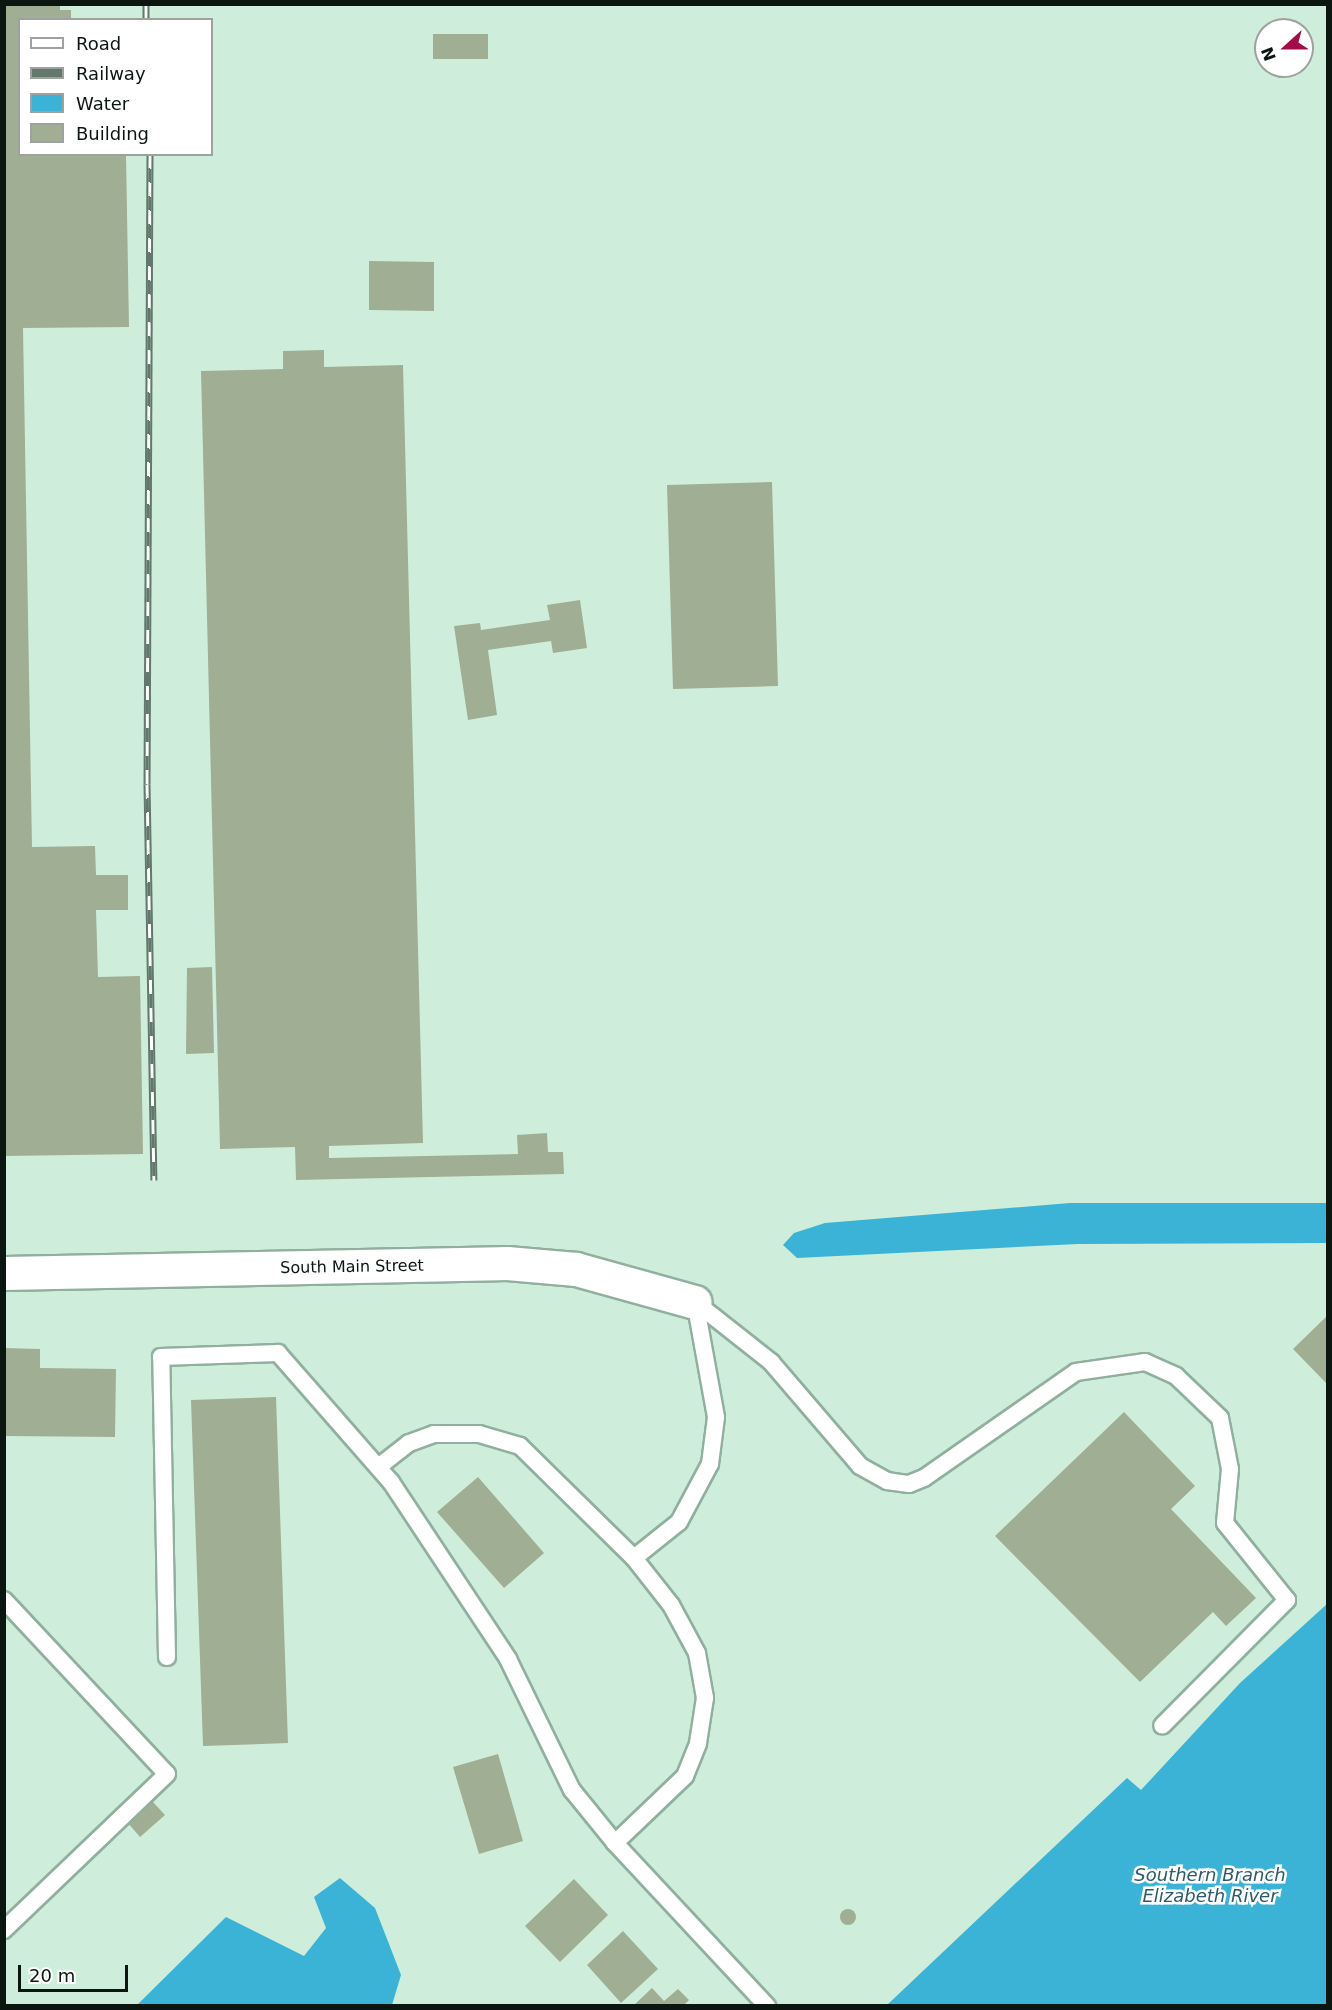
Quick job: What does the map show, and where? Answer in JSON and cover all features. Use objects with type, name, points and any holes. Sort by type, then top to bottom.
[{"type":"street","name":"South Main Street","points":[[4,1273],[507,1263],[576,1269],[695,1302]]},
{"type":"lane","points":[[634,1558],[679,1522],[710,1464],[716,1417],[695,1302]]},
{"type":"lane","points":[[695,1302],[771,1362],[860,1466],[887,1481],[909,1484],[924,1478],[1076,1372],[1145,1362],[1176,1376],[1220,1418],[1230,1469],[1225,1523],[1287,1600],[1162,1726]]},
{"type":"lane","points":[[167,1657],[161,1357],[278,1353],[378,1467],[508,1659],[573,1790],[615,1843],[767,2006]]},
{"type":"lane","points":[[378,1467],[434,1434],[479,1434],[520,1446],[634,1558],[671,1605],[697,1653],[705,1698],[685,1776],[615,1843]]},
{"type":"lane","points":[[4,1600],[167,1774],[4,1930]]},
{"type":"water","points":[[1070,1203],[1327,1203],[1327,1243],[1078,1244],[797,1258],[783,1245],[794,1233],[825,1223]]},
{"type":"water","name":"Southern Branch Elizabeth River","points":[[1327,1604],[1327,2005],[887,2005],[1127,1778],[1141,1790],[1240,1683]]},
{"type":"water","points":[[340,1878],[375,1908],[401,1975],[392,2005],[137,2005],[226,1917],[304,1956],[326,1928],[314,1897]]},
{"type":"building","points":[[4,4],[60,4],[60,10],[71,10],[71,18],[18,18],[18,156],[126,156],[129,327],[23,328],[32,847],[95,846],[96,875],[128,875],[128,910],[96,910],[98,977],[140,976],[143,1154],[4,1156]]},
{"type":"building","points":[[433,34],[488,34],[488,59],[433,59]]},
{"type":"building","points":[[369,261],[434,262],[434,311],[369,310]]},
{"type":"building","points":[[324,350],[324,367],[403,365],[423,1143],[329,1146],[329,1158],[518,1154],[517,1135],[547,1133],[548,1152],[563,1152],[564,1174],[296,1180],[295,1147],[220,1149],[201,371],[283,369],[283,351]]},
{"type":"building","points":[[772,482],[778,686],[673,689],[667,485]]},
{"type":"building","points":[[580,600],[587,648],[553,653],[551,641],[488,650],[497,715],[468,720],[454,626],[480,623],[481,630],[550,620],[547,605]]},
{"type":"building","points":[[212,967],[214,1053],[186,1054],[187,968]]},
{"type":"building","points":[[1328,1315],[1328,1385],[1293,1349]]},
{"type":"building","points":[[4,1348],[40,1349],[40,1368],[116,1369],[115,1437],[4,1436]]},
{"type":"building","points":[[276,1397],[288,1743],[203,1746],[191,1400]]},
{"type":"building","points":[[1124,1412],[1195,1486],[1171,1509],[1256,1598],[1226,1626],[1213,1612],[1140,1682],[995,1536]]},
{"type":"building","points":[[478,1477],[544,1553],[504,1588],[437,1512]]},
{"type":"building","points":[[498,1754],[523,1841],[479,1854],[453,1767]]},
{"type":"building","points":[[152,1801],[165,1815],[140,1837],[128,1823]]},
{"type":"building","points":[[574,1879],[608,1915],[560,1962],[525,1926]]},
{"type":"building","points":[[845,1909],[851,1909],[856,1917],[854,1923],[845,1925],[840,1920],[840,1914]]},
{"type":"building","points":[[623,1931],[658,1969],[621,2003],[587,1965]]},
{"type":"building","points":[[652,1988],[664,2001],[678,1989],[689,2000],[683,2006],[633,2006]]},
{"type":"railway","points":[[146,4],[146,18]]},
{"type":"railway","points":[[150,156],[147,784],[154,1180]]}]
